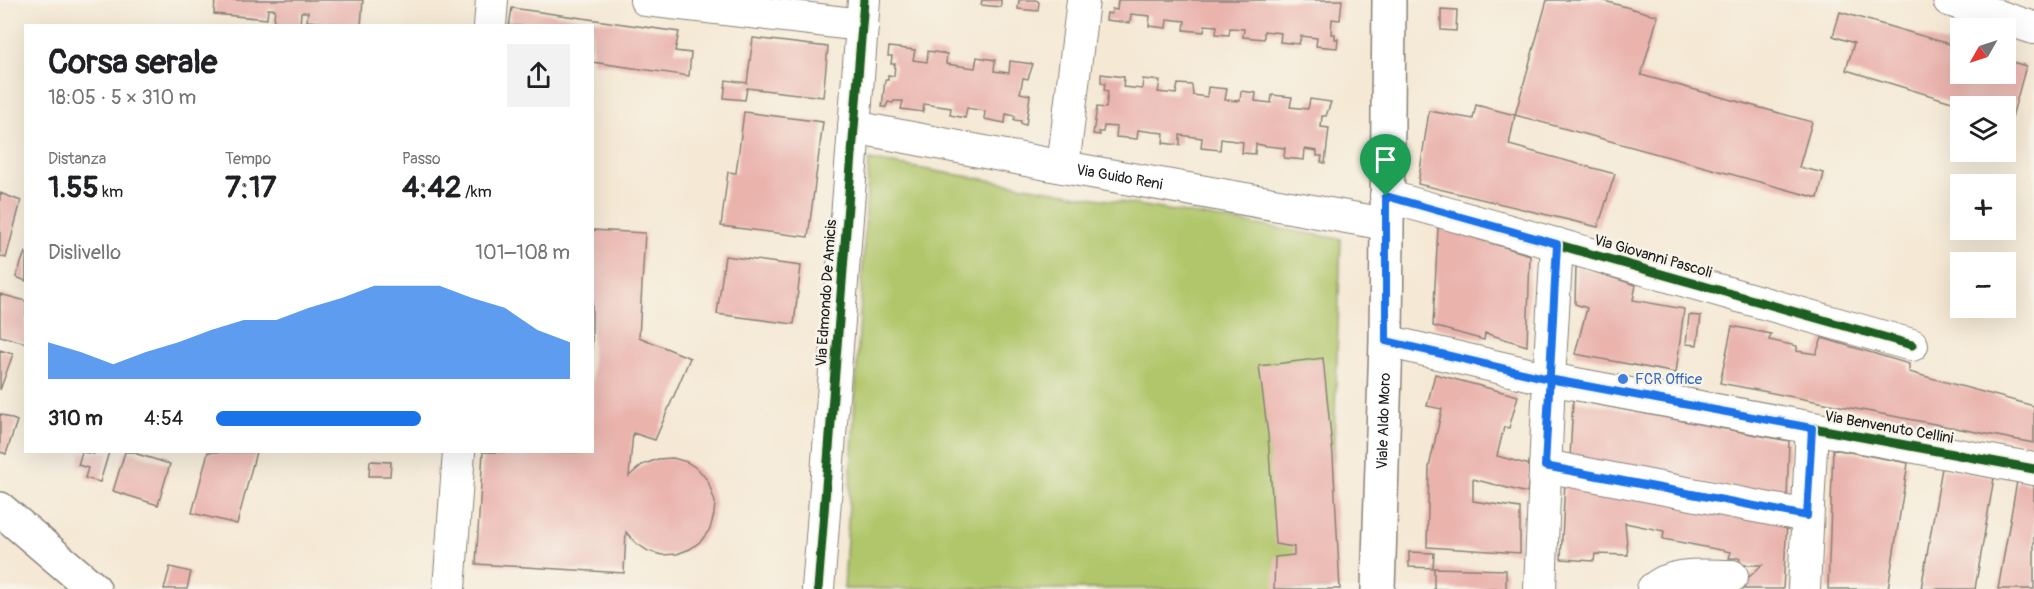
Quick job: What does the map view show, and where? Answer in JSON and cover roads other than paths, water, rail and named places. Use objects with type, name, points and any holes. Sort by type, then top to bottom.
[{"type":"main road","name":"Viale Aldo Moro","points":[[1378,589],[1386,341],[1389,0]]},
{"type":"main road","points":[[0,509],[94,589]]},
{"type":"street","points":[[490,24],[492,0]]},
{"type":"street","points":[[646,0],[863,12]]},
{"type":"street","points":[[1063,167],[1083,0]]},
{"type":"street","points":[[1949,0],[2034,28]]},
{"type":"street","name":"Via Edmondo De Amicis","points":[[818,589],[863,12]]},
{"type":"street","name":"Via Guido Reni","points":[[854,127],[1063,167],[1386,210]]},
{"type":"street","name":"Via Giovanni Pascoli","points":[[1386,210],[1557,244],[1912,345]]},
{"type":"street","points":[[1540,589],[1557,244]]},
{"type":"street","name":"Via Benvenuto Cellini","points":[[1386,341],[1549,379],[2034,469]]},
{"type":"street","points":[[1804,589],[1812,428]]},
{"type":"street","points":[[449,589],[459,453]]},
{"type":"street","points":[[1545,466],[1807,516]]},
{"type":"street","points":[[1653,589],[1659,583],[1676,577],[1732,576]]},
{"type":"place","name":"FCR Office","points":[[1623,379]]}]
